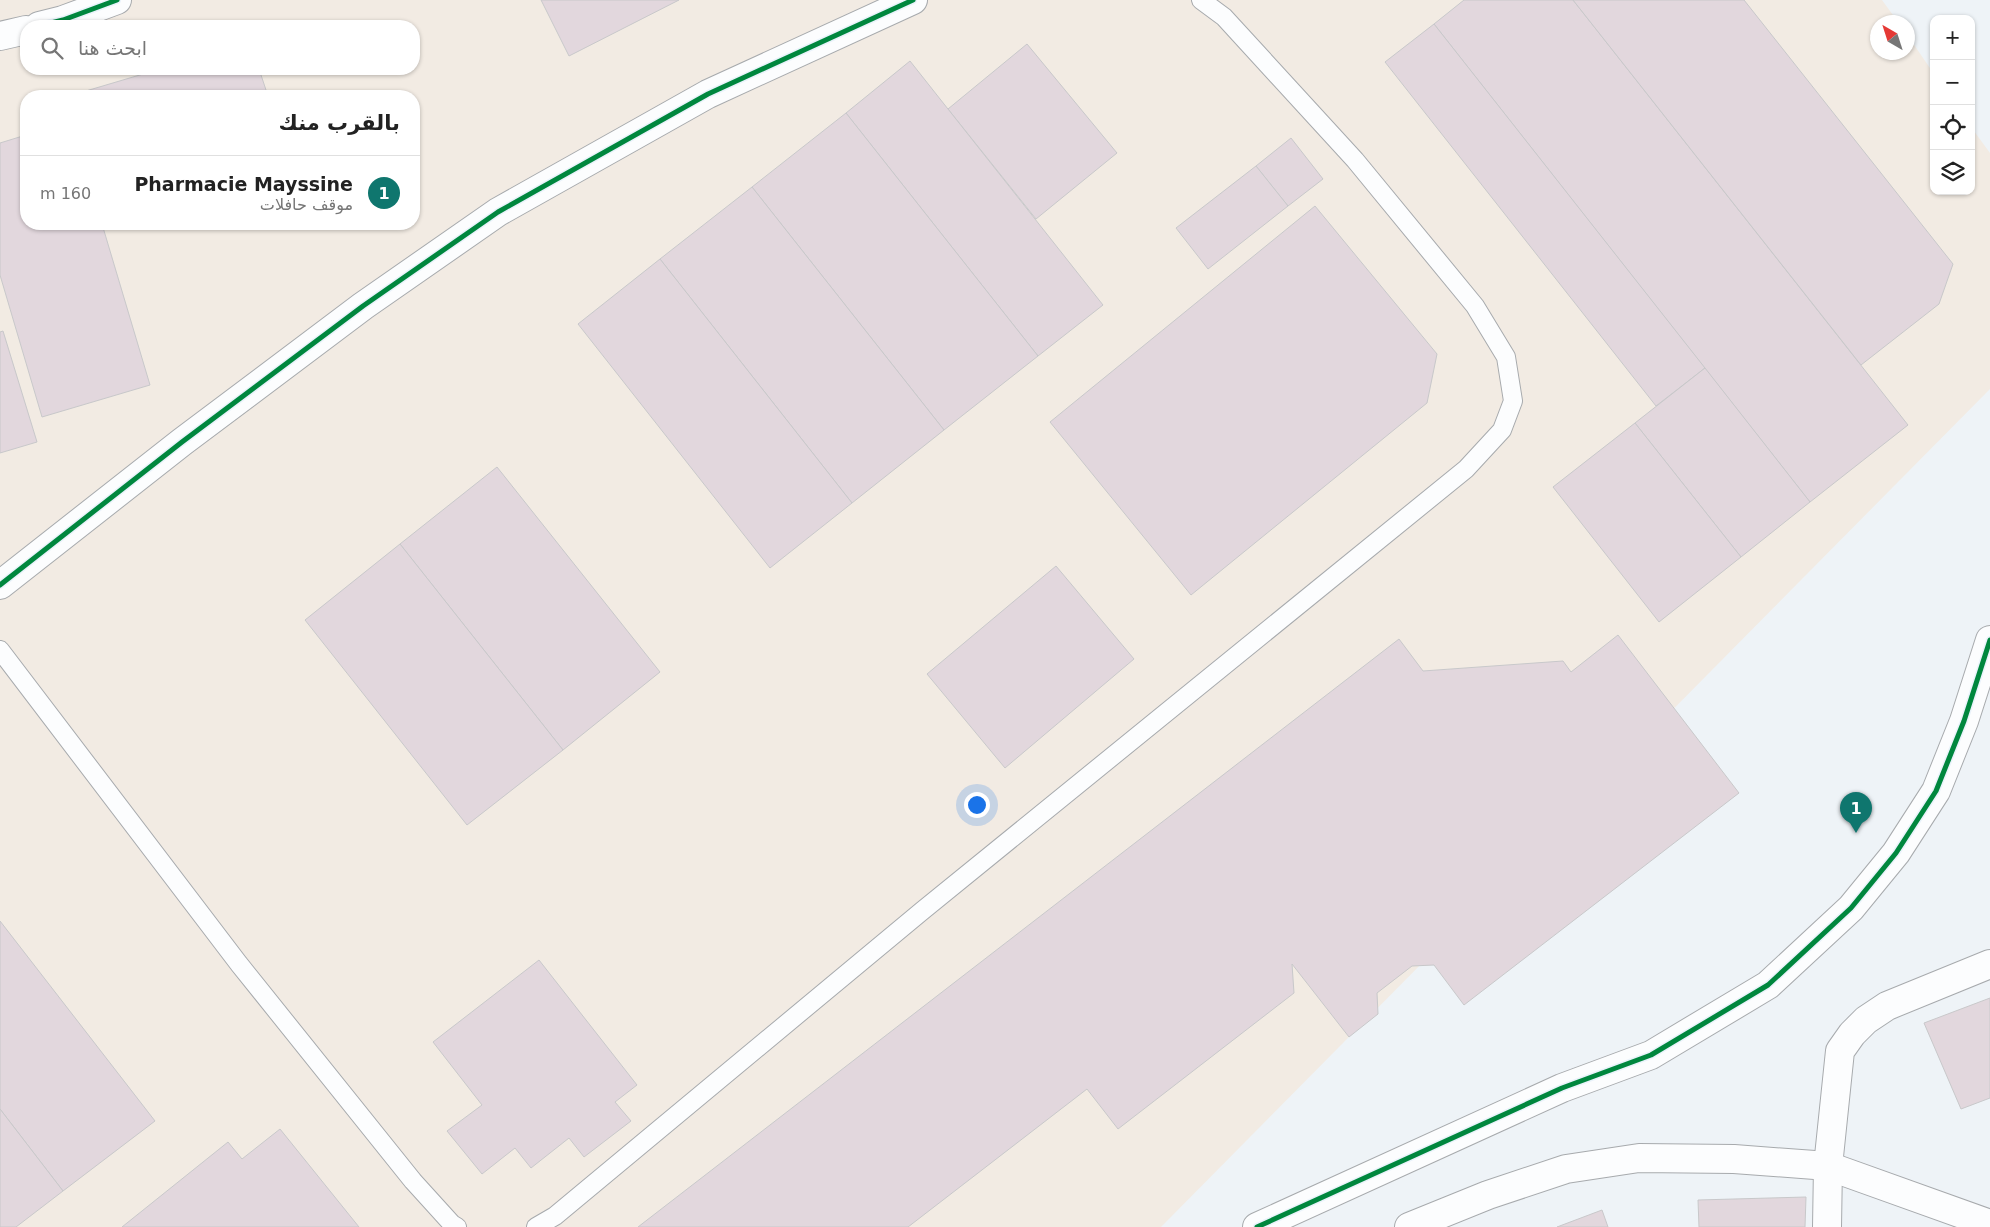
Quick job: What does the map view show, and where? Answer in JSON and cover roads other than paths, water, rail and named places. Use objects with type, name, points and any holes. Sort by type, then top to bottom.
[{"type":"street","points":[[63,20],[117,0]]},
{"type":"street","points":[[0,585],[182,442],[363,306],[498,212],[708,94],[913,0]]},
{"type":"street","points":[[0,36],[20,31]]},
{"type":"street","points":[[1257,1227],[1562,1088],[1651,1054],[1768,985],[1851,908],[1896,853],[1936,791],[1964,721],[1990,640]]},
{"type":"street","points":[[1827,1227],[1828,1166],[1840,1051],[1852,1034],[1866,1020],[1887,1006],[1990,964]]},
{"type":"street","points":[[1409,1227],[1488,1195],[1566,1170],[1639,1158],[1734,1158],[1828,1166],[1990,1224]]},
{"type":"lane","points":[[536,1227],[555,1216],[922,910],[1466,469],[1502,430],[1513,401],[1506,357],[1474,306],[1356,160],[1224,18],[1202,0]]},
{"type":"lane","points":[[0,650],[239,964],[413,1182],[457,1227]]},
{"type":"place","name":"Pharmacie Mayssine","points":[[1856,833]]}]
